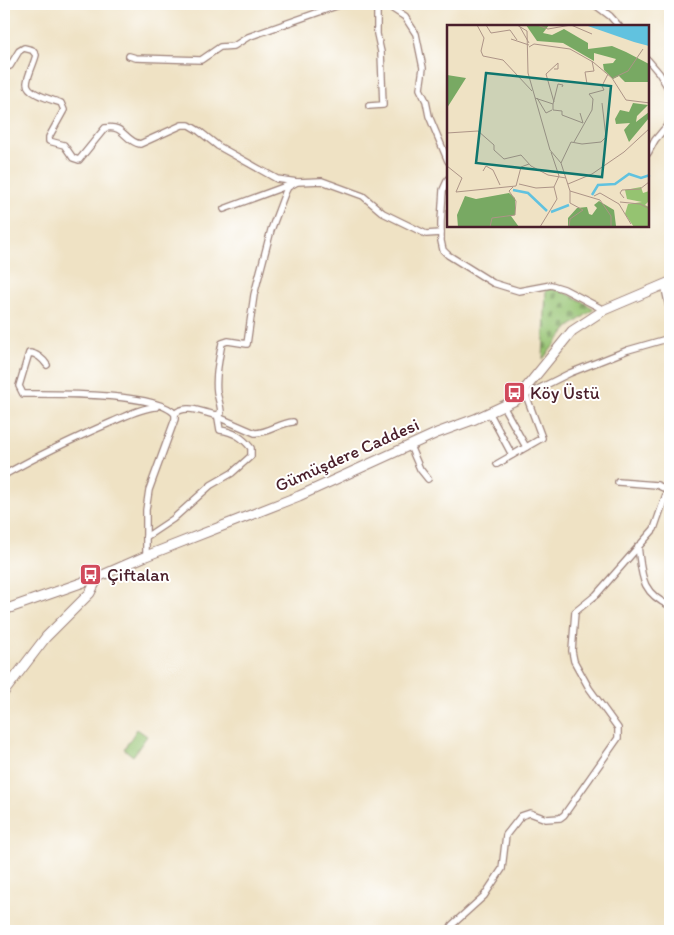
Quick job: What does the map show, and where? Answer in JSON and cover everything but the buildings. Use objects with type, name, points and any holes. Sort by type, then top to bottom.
[{"type":"street","points":[[129,56],[136,58],[201,60],[220,47],[234,46],[248,36],[342,4]]},
{"type":"street","points":[[368,106],[383,105],[381,52],[377,34],[377,4]]},
{"type":"street","points":[[385,4],[405,17],[416,34],[423,68],[420,89],[426,101],[429,116],[447,158]]},
{"type":"street","points":[[594,4],[618,25]]},
{"type":"street","points":[[4,68],[10,66],[19,51],[24,48],[32,50],[36,55],[27,82],[28,87],[31,91],[61,103],[64,110],[49,137],[49,141],[64,146],[73,158],[79,160],[105,128],[112,126],[118,128],[133,143],[140,144],[182,125],[189,125],[199,130],[218,146],[277,179],[297,182],[322,181],[363,196],[383,213],[426,234],[441,233]]},
{"type":"street","points":[[649,61],[670,91]]},
{"type":"street","points":[[649,151],[660,133],[670,122]]},
{"type":"street","points":[[447,181],[443,190],[441,233],[444,250],[448,255],[493,283],[519,291],[551,285],[564,289],[604,310]]},
{"type":"street","points":[[224,209],[297,182]]},
{"type":"street","points":[[146,537],[173,519],[211,485],[232,473],[250,456],[251,448],[244,440],[237,434],[220,430],[218,417],[221,409],[217,383],[218,364],[222,343],[228,341],[247,344],[254,295],[271,230],[285,192],[288,187],[297,182]]},
{"type":"street","points":[[667,283],[670,312]]},
{"type":"street","name":"Gümüşdere Caddesi","points":[[4,610],[98,578],[146,556],[299,496],[504,406],[516,400],[572,331],[604,310],[667,283]]},
{"type":"street","points":[[516,400],[570,372],[612,356],[670,338]]},
{"type":"street","points":[[47,365],[44,360],[33,353],[29,353],[19,386],[23,394],[67,394],[129,398],[163,406],[175,414]]},
{"type":"street","points":[[497,464],[542,438],[526,395]]},
{"type":"street","points":[[4,474],[87,433],[144,409],[163,406]]},
{"type":"street","points":[[504,406],[526,447]]},
{"type":"street","points":[[146,556],[146,510],[149,490],[175,419],[175,414],[179,410],[185,408],[218,417],[256,433],[262,433],[292,422]]},
{"type":"street","points":[[489,412],[512,455]]},
{"type":"street","points":[[410,446],[420,470],[428,479]]},
{"type":"street","points":[[618,482],[657,485],[668,490]]},
{"type":"street","points":[[449,931],[452,925],[484,896],[502,869],[506,835],[521,816],[530,813],[546,819],[560,818],[564,815],[618,738],[618,728],[589,688],[574,661],[572,652],[575,612],[596,595],[654,529],[670,483]]},
{"type":"street","points":[[638,546],[643,580],[656,596],[670,606]]},
{"type":"street","points":[[4,692],[46,637],[90,593],[98,578]]},
{"type":"green space","points":[[546,288],[571,296],[594,309],[568,328],[543,359]]},
{"type":"green space","points":[[137,729],[147,736],[133,756],[124,749]]},
{"type":"place","name":"Köy Üstü","points":[[514,393]]},
{"type":"place","name":"Çiftalan","points":[[91,575]]}]
